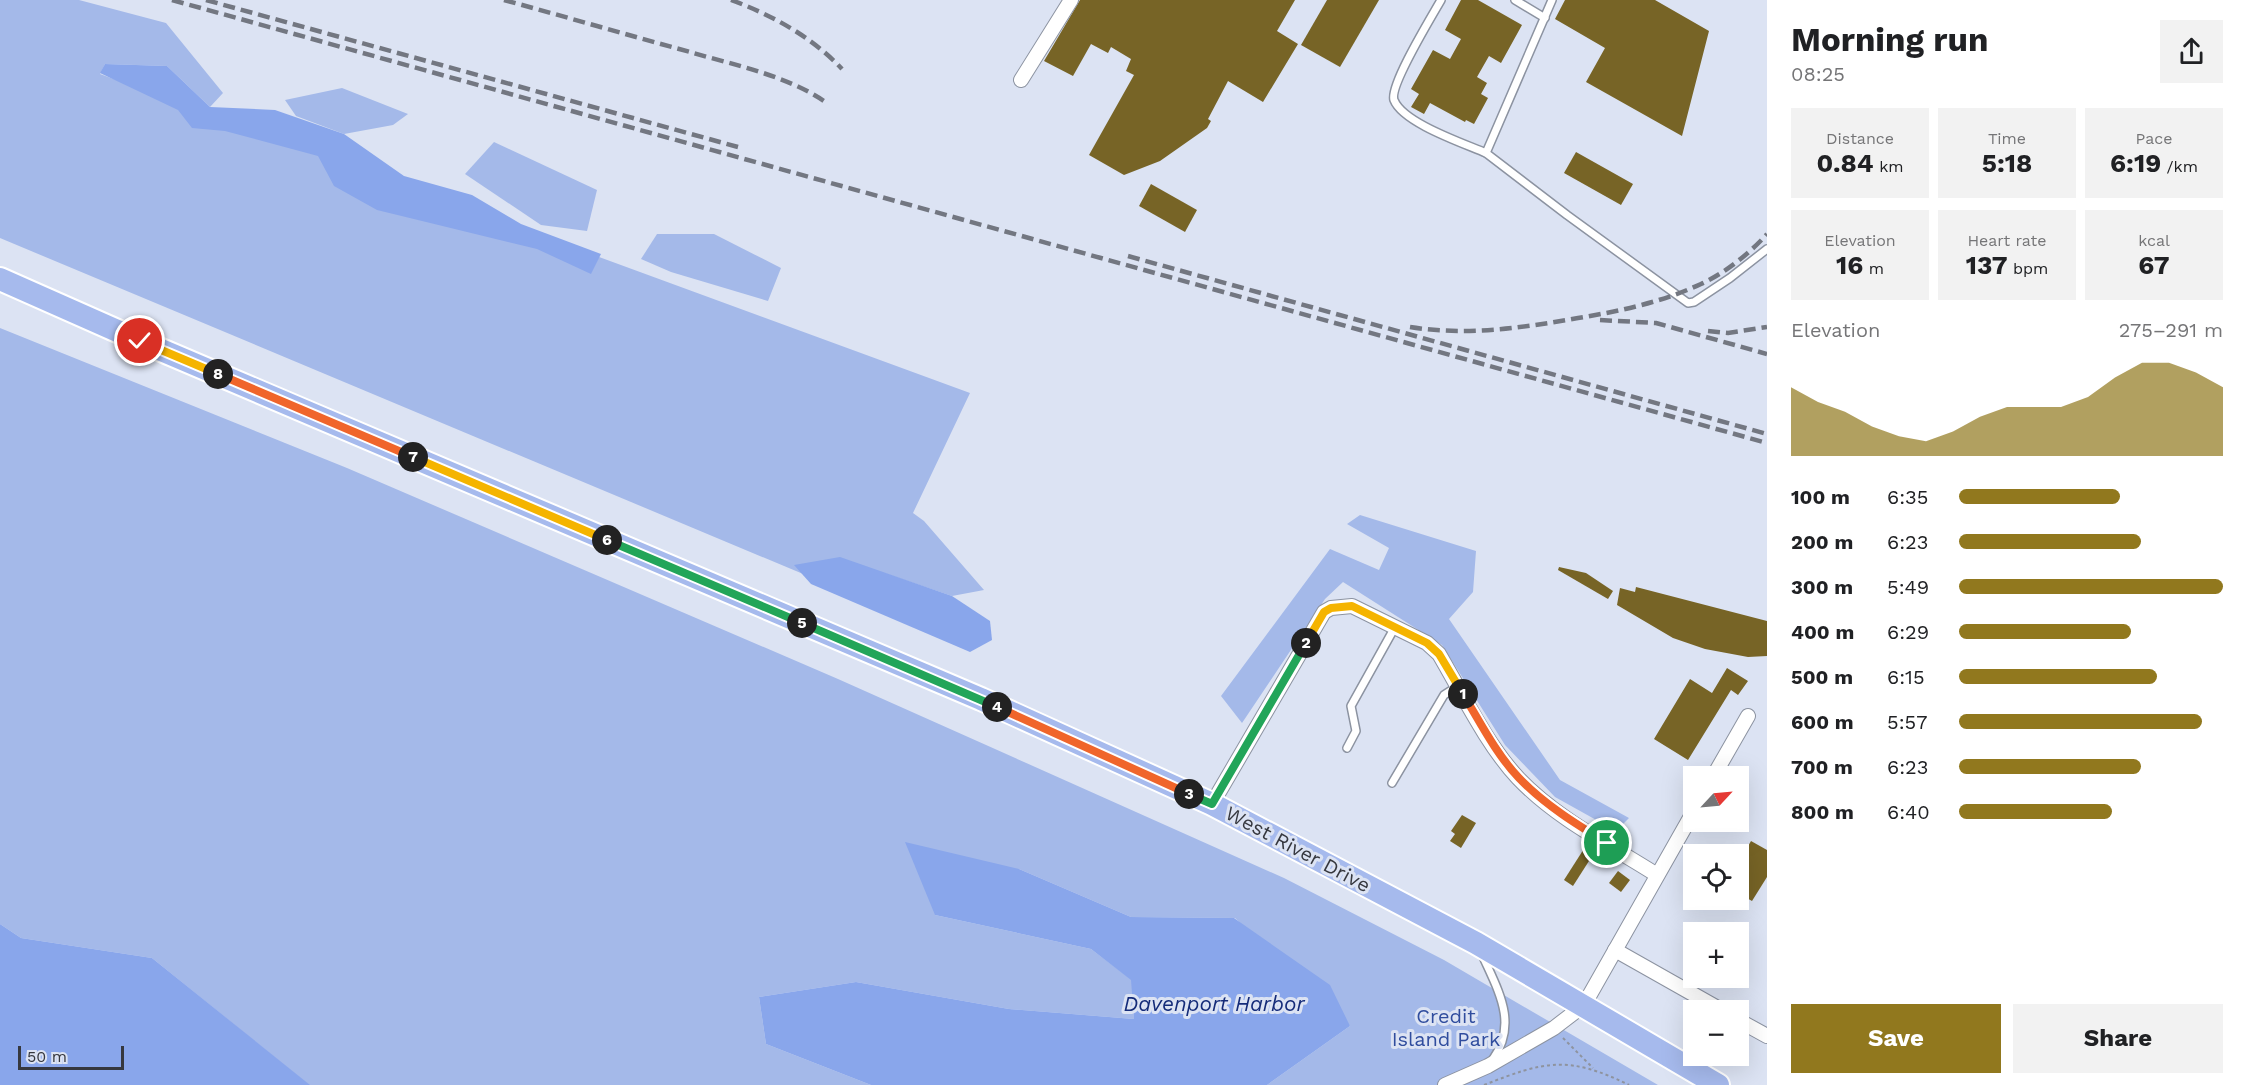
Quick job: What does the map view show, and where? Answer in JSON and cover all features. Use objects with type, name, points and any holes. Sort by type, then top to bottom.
[{"type":"main road","name":"West River Drive","points":[[0,279],[140,341],[981,699],[1212,804],[1476,943],[1718,1085]]},
{"type":"street","points":[[1021,80],[1071,0]]},
{"type":"street","points":[[1212,804],[1324,612],[1331,608],[1352,606],[1427,643],[1439,654],[1498,752],[1518,778],[1557,812],[1658,875]]},
{"type":"street","points":[[1719,766],[1748,716]]},
{"type":"street","points":[[1445,1085],[1488,1066],[1554,1028],[1584,1005],[1683,831]]},
{"type":"street","points":[[1615,950],[1704,1000]]},
{"type":"street","points":[[1749,1026],[1767,1036]]},
{"type":"lane","points":[[1441,0],[1393,92],[1394,102],[1416,123],[1486,153],[1688,303],[1694,302],[1730,278],[1767,249]]},
{"type":"lane","points":[[1515,0],[1545,18]]},
{"type":"lane","points":[[1486,153],[1552,0]]},
{"type":"lane","points":[[1347,748],[1356,730],[1351,706],[1395,627]]},
{"type":"lane","points":[[1392,783],[1444,695],[1458,686]]},
{"type":"lane","points":[[1476,943],[1503,1001],[1506,1023],[1502,1046],[1488,1066]]},
{"type":"path","points":[[1554,1028],[1593,1068]]},
{"type":"path","points":[[1484,1085],[1524,1069],[1576,1065],[1593,1068],[1629,1085]]},
{"type":"green space","points":[[0,0],[79,0],[166,23],[223,93],[210,107],[167,66],[105,64],[100,74],[970,393],[913,513],[924,521],[984,590],[952,596],[884,573],[870,602],[0,238]]},
{"type":"green space","points":[[342,88],[408,114],[393,125],[344,134],[296,116],[285,100]]},
{"type":"green space","points":[[494,142],[597,190],[587,231],[541,225],[465,174]]},
{"type":"green space","points":[[657,234],[714,234],[781,268],[768,301],[671,272],[641,259]]},
{"type":"green space","name":"Credit Island Park","points":[[0,328],[347,468],[838,679],[1284,878],[1444,960],[1658,1085],[1267,1085],[1350,1026],[1235,918],[1131,917],[1019,869],[935,915],[1091,949],[1132,980],[1134,1019],[1009,1009],[856,982],[759,997],[766,1044],[871,1085],[309,1085],[152,958],[21,938],[0,924]]},
{"type":"green space","points":[[1360,515],[1476,551],[1473,592],[1449,619],[1560,780],[1629,818],[1616,831],[1555,797],[1505,745],[1442,645],[1343,582],[1325,599],[1242,723],[1221,696],[1330,549],[1379,570],[1389,548],[1347,524]]},
{"type":"water","points":[[105,64],[167,66],[210,107],[275,110],[344,134],[404,176],[472,195],[521,224],[601,254],[591,274],[537,249],[377,210],[334,186],[318,156],[225,131],[192,128],[178,110],[100,73]]},
{"type":"water","points":[[840,557],[952,596],[990,621],[992,640],[970,652],[811,584],[794,565]]},
{"type":"water","name":"Davenport Harbor","points":[[905,842],[1019,869],[1131,917],[1234,918],[1330,985],[1350,1026],[1267,1085],[871,1085],[766,1044],[759,997],[856,982],[1009,1009],[1134,1019],[1131,980],[1091,949],[935,915]]},
{"type":"water","points":[[0,924],[21,938],[152,958],[310,1085],[0,1085]]},
{"type":"building","points":[[1080,0],[1295,0],[1277,31],[1298,44],[1263,102],[1228,81],[1208,119],[1211,121],[1207,128],[1160,161],[1124,175],[1089,155],[1134,75],[1126,71],[1131,59],[1111,47],[1108,53],[1091,44],[1073,76],[1044,61]]},
{"type":"building","points":[[1327,0],[1379,0],[1340,67],[1301,45]]},
{"type":"building","points":[[1461,0],[1478,0],[1522,25],[1501,63],[1489,56],[1477,77],[1487,83],[1481,94],[1488,98],[1474,124],[1466,120],[1465,122],[1430,103],[1424,114],[1411,107],[1419,94],[1411,89],[1433,50],[1450,59],[1461,39],[1445,30]]},
{"type":"building","points":[[1565,0],[1655,0],[1709,31],[1682,136],[1586,82],[1605,48],[1555,19]]},
{"type":"building","points":[[1576,152],[1633,184],[1621,205],[1564,173]]},
{"type":"building","points":[[1151,184],[1197,210],[1185,232],[1139,206]]},
{"type":"building","points":[[1559,567],[1586,573],[1613,591],[1608,599],[1558,570]]},
{"type":"building","points":[[1636,587],[1767,621],[1767,656],[1748,657],[1705,649],[1673,638],[1617,605],[1620,588],[1635,592]]},
{"type":"building","points":[[1727,668],[1748,681],[1738,695],[1731,690],[1688,760],[1654,739],[1690,679],[1712,693]]},
{"type":"building","points":[[1462,815],[1476,823],[1461,848],[1450,841],[1455,834],[1451,831]]},
{"type":"building","points":[[1751,841],[1767,850],[1767,877],[1752,901],[1749,899],[1749,844]]},
{"type":"building","points":[[1587,844],[1596,850],[1573,886],[1564,880]]},
{"type":"building","points":[[1618,871],[1630,880],[1621,892],[1609,883]]},
{"type":"railway","points":[[172,0],[1767,443]]},
{"type":"railway","points":[[206,0],[738,147]]},
{"type":"railway","points":[[504,0],[776,77],[824,101]]},
{"type":"railway","points":[[731,0],[791,28],[818,47],[842,69]]},
{"type":"railway","points":[[1410,327],[1452,331],[1494,330],[1557,322],[1641,305],[1671,296],[1719,274],[1737,262],[1767,234]]},
{"type":"railway","points":[[1128,256],[1767,434]]},
{"type":"railway","points":[[1600,320],[1656,323],[1767,354]]},
{"type":"railway","points":[[1708,331],[1728,333],[1767,327]]},
{"type":"route","points":[[140,341],[981,699],[1212,804],[1324,612],[1331,608],[1352,606],[1427,643],[1439,654],[1498,752],[1518,778],[1557,812],[1607,843]]}]
